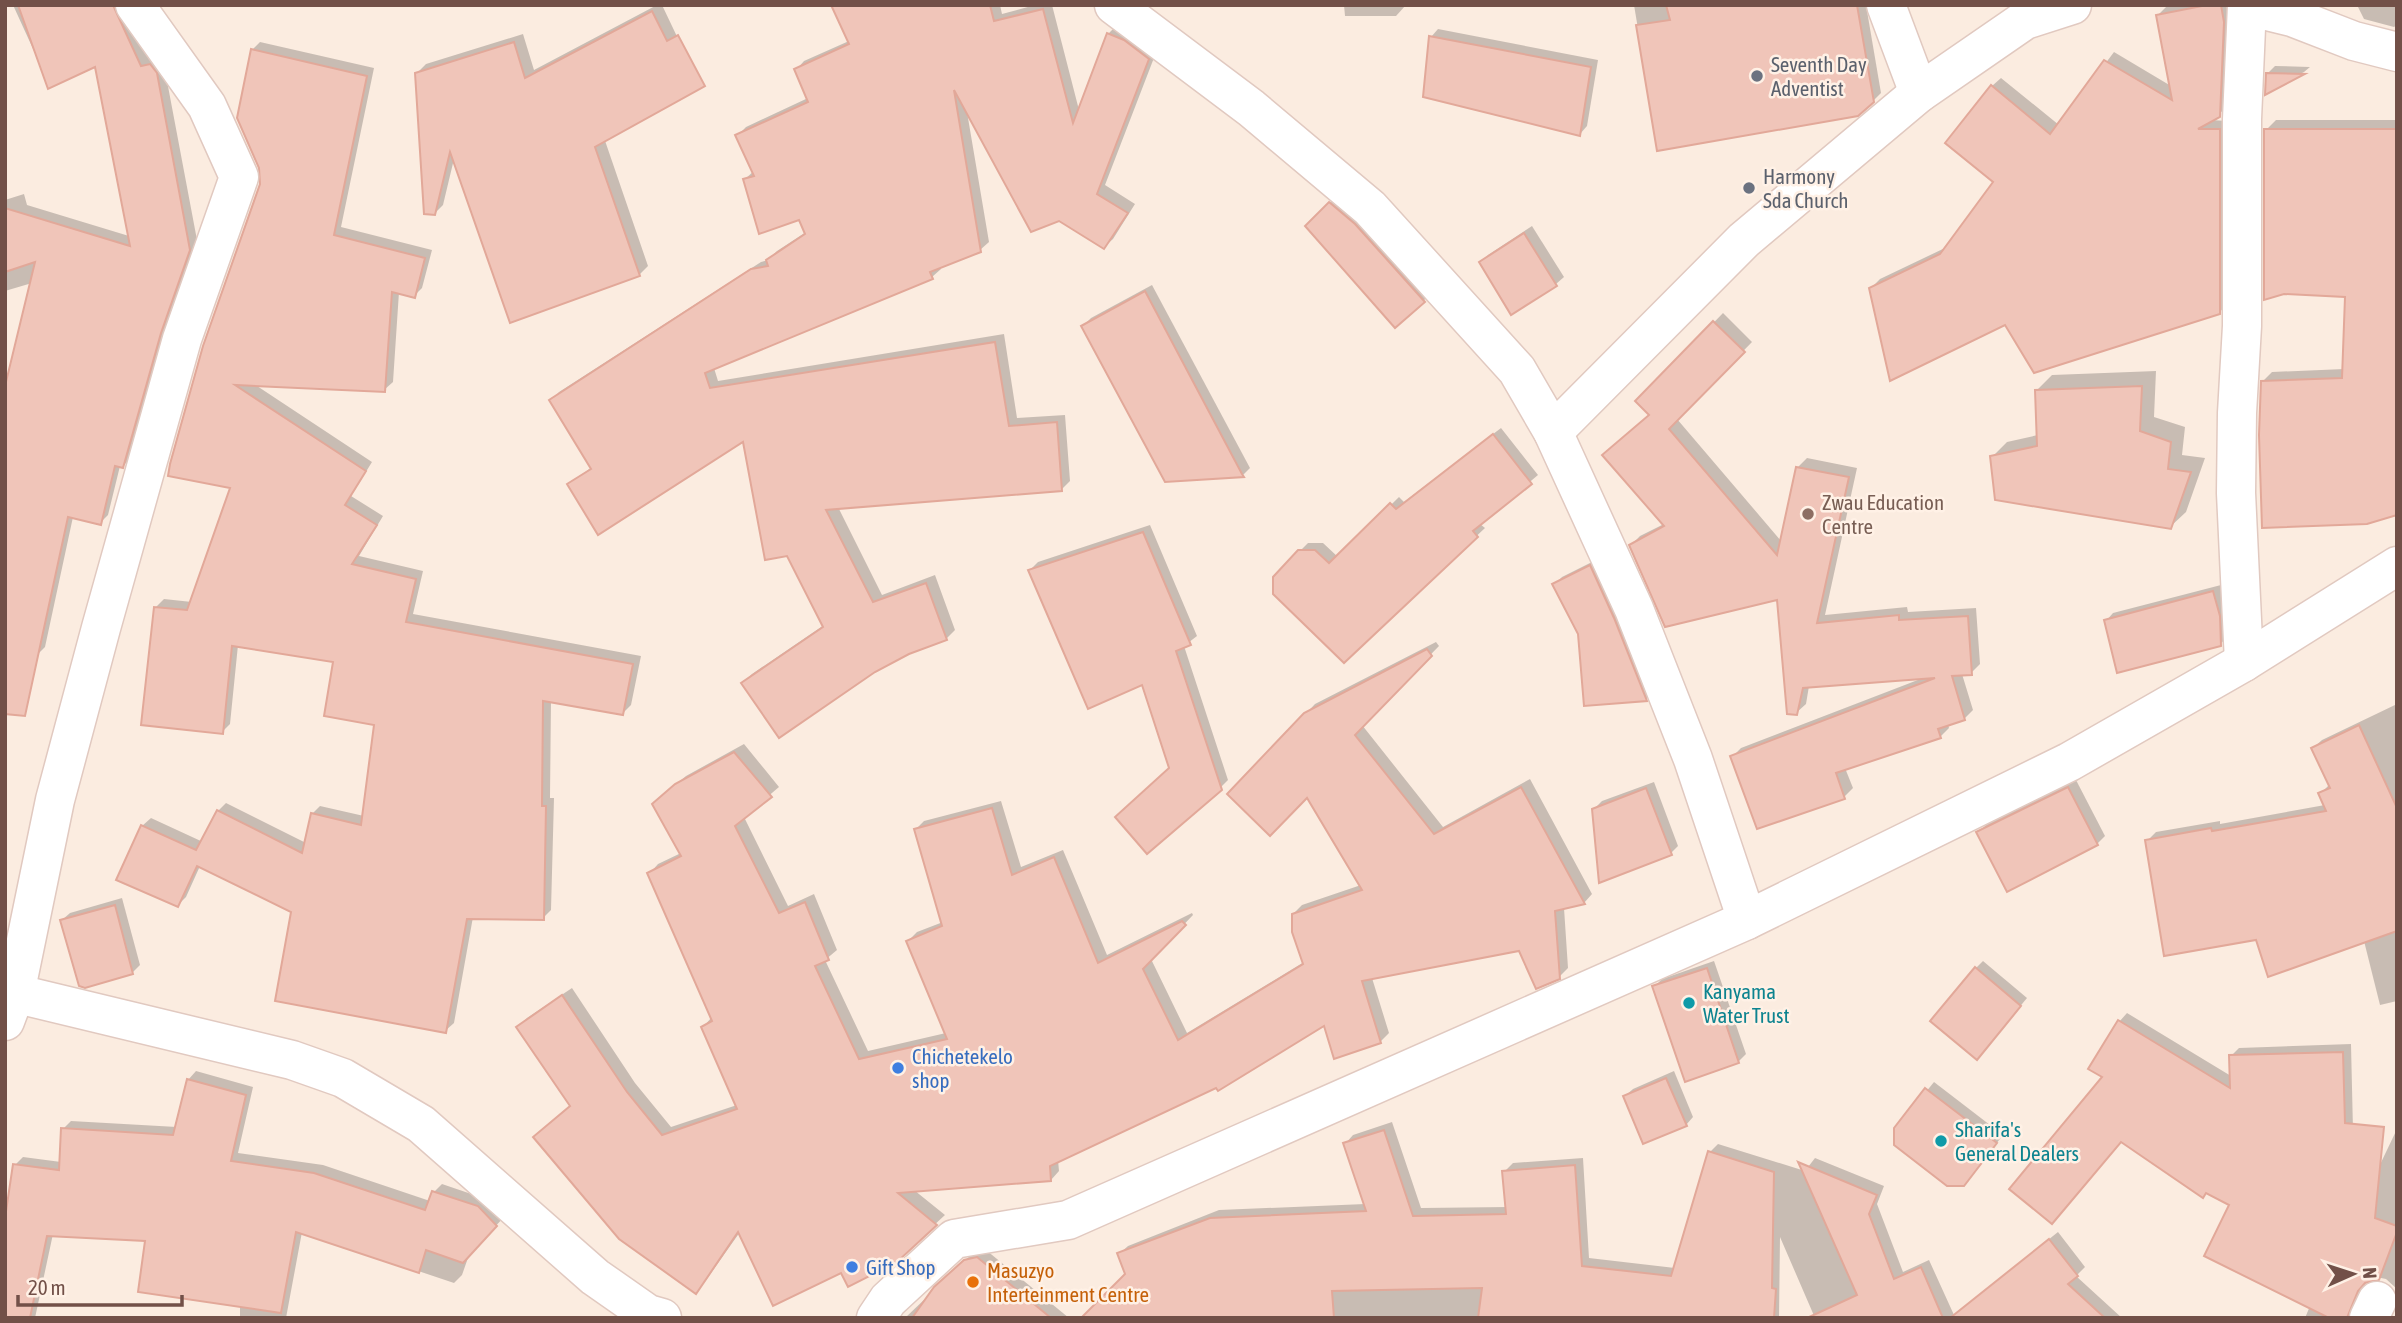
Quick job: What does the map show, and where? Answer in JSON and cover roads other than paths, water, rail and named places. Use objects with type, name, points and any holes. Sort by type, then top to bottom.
[{"type":"street","points":[[135,5],[207,106],[239,177],[182,339],[55,800],[9,1002],[292,1060],[343,1078],[421,1124],[594,1277],[648,1314],[662,1318]]},
{"type":"street","points":[[1114,5],[1251,108],[1370,208],[1517,370],[1553,432],[1634,609],[1693,759],[1747,920]]},
{"type":"street","points":[[1885,5],[1919,93]]},
{"type":"street","points":[[1553,432],[1744,240],[1919,93],[2025,20],[2072,5]]},
{"type":"street","points":[[2244,662],[2236,493],[2242,326],[2242,119],[2248,5],[2292,17],[2354,41],[2397,51]]},
{"type":"street","points":[[876,1318],[888,1300],[954,1239],[1068,1220],[1747,920],[2069,762],[2244,662],[2397,566]]},
{"type":"place","name":"Seventh Day Adventist","points":[[1757,76]]},
{"type":"place","name":"Harmony Sda Church","points":[[1749,188]]},
{"type":"place","name":"Zwau Education Centre","points":[[1808,514]]},
{"type":"place","name":"Kanyama Water Trust","points":[[1689,1003]]},
{"type":"place","name":"Chichetekelo shop","points":[[898,1068]]},
{"type":"place","name":"Sharifa's General Dealers","points":[[1941,1141]]},
{"type":"place","name":"Gift Shop","points":[[852,1267]]},
{"type":"place","name":"Masuzyo Interteinment Centre","points":[[973,1282]]}]
